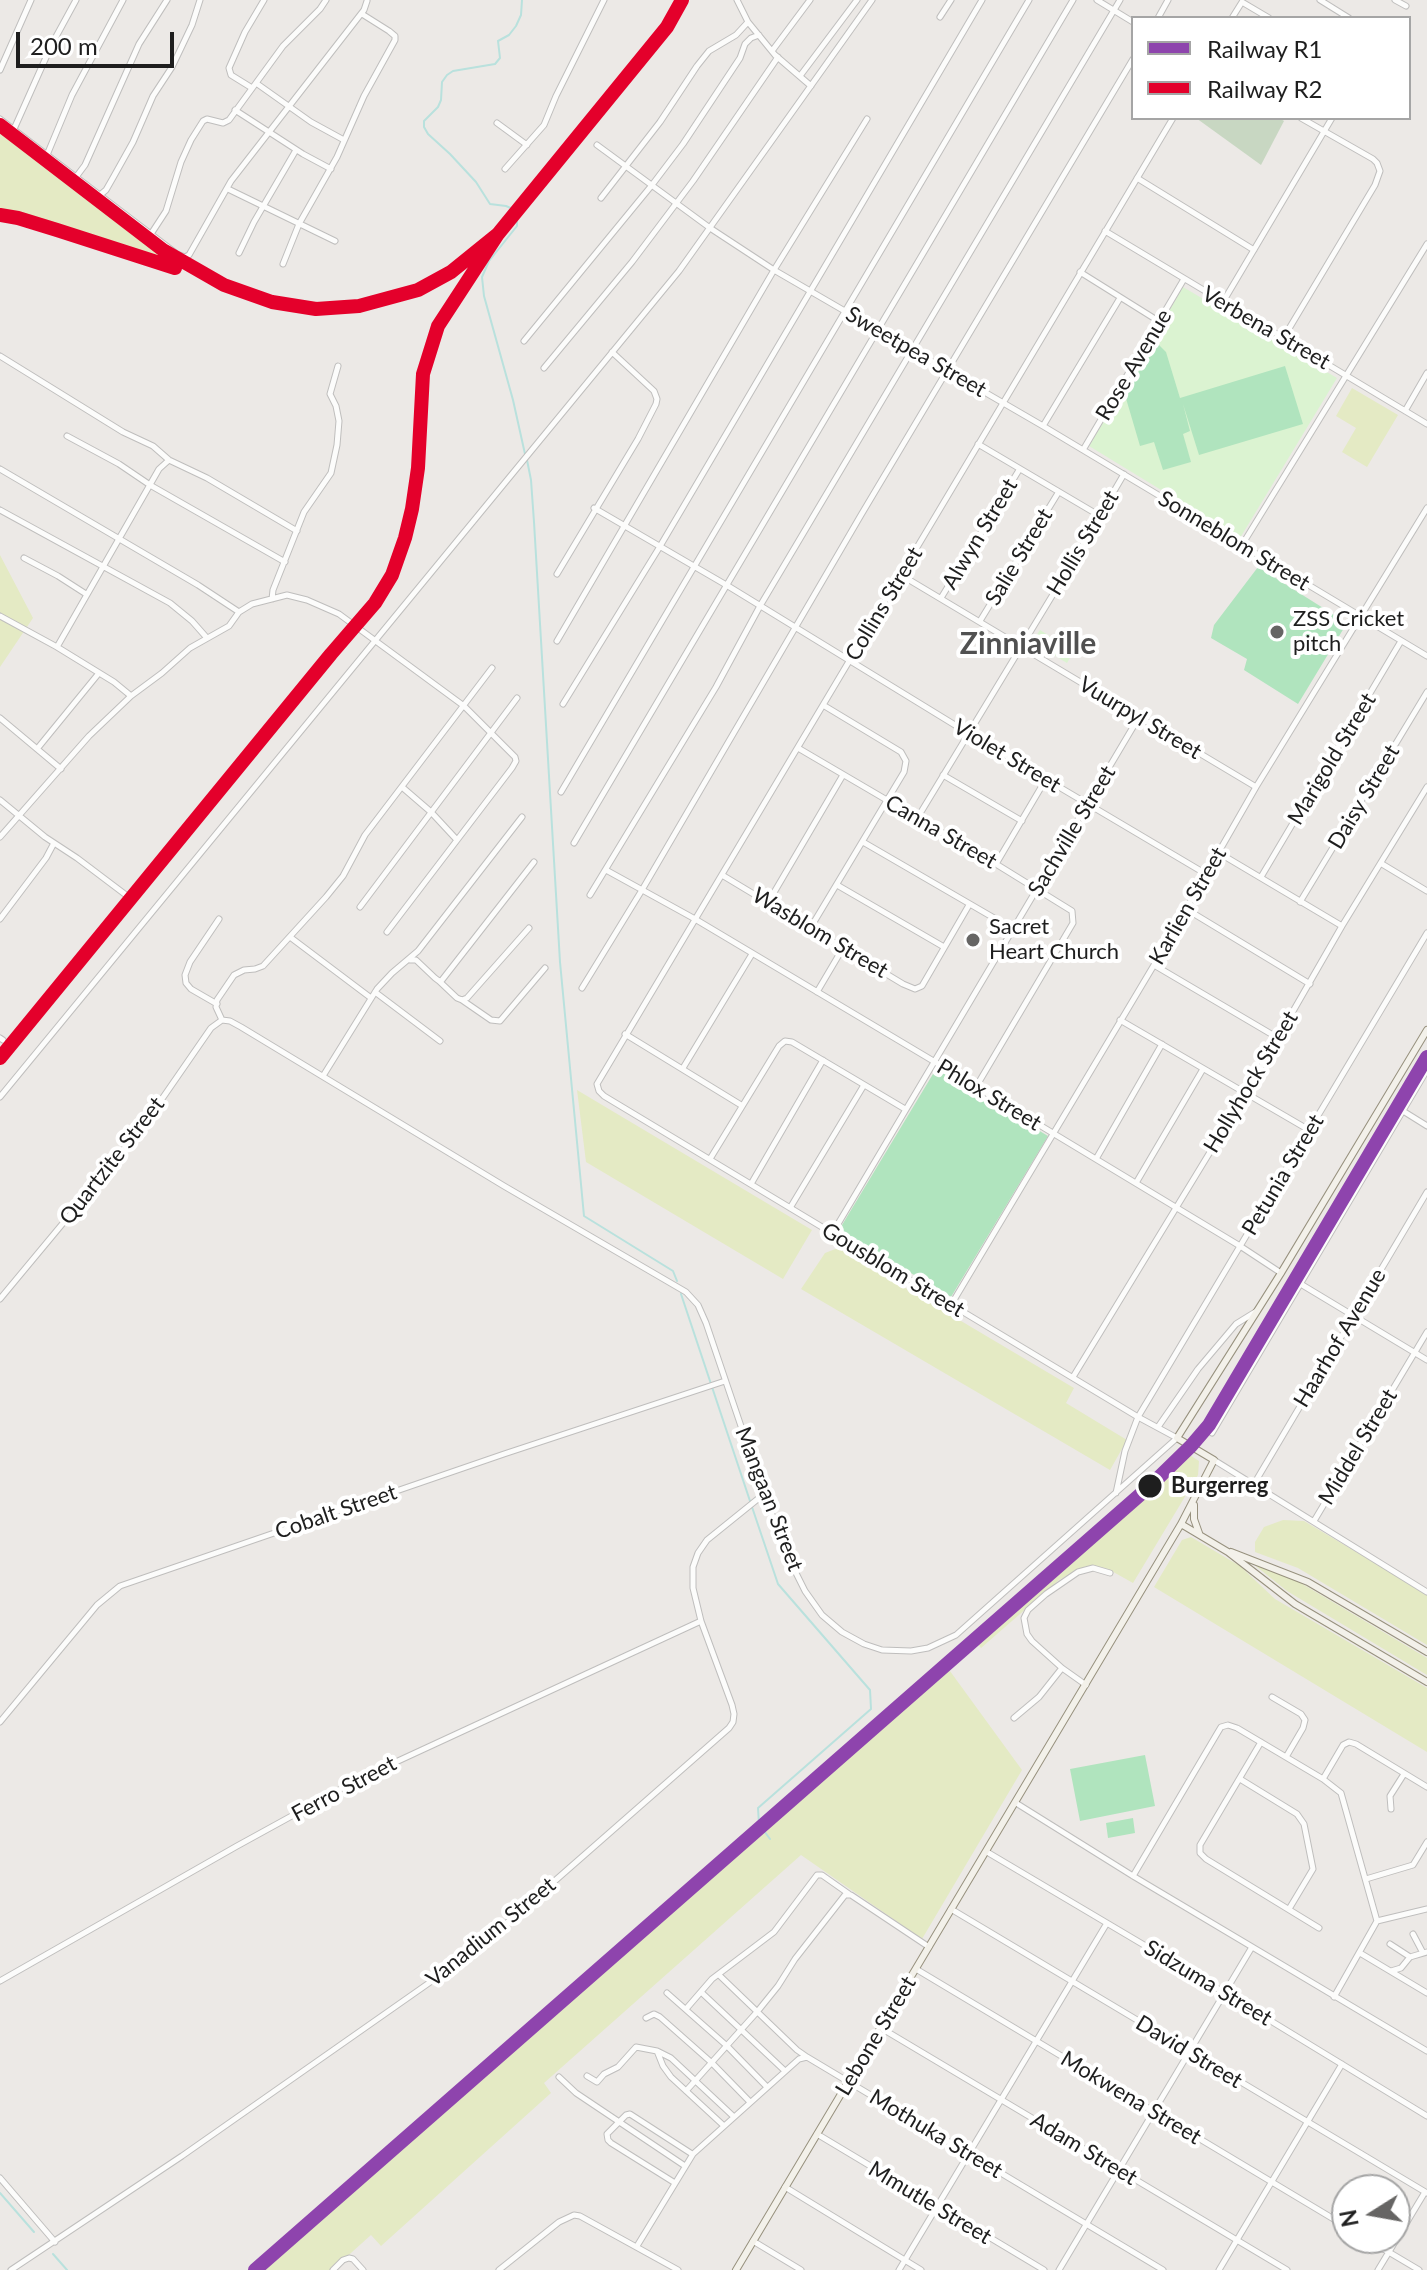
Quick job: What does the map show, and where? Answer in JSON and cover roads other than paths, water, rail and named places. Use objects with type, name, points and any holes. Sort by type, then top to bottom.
[{"type":"street","points":[[0,70],[31,0]]},
{"type":"street","points":[[14,129],[52,44],[76,0]]},
{"type":"street","points":[[47,155],[72,95],[123,0]]},
{"type":"street","points":[[76,177],[85,165],[139,44],[167,0]]},
{"type":"street","points":[[100,195],[114,176],[153,96],[172,67],[200,0]]},
{"type":"street","points":[[264,0],[229,68],[231,75],[344,140]]},
{"type":"street","points":[[151,234],[166,211],[181,162],[203,121],[223,123],[229,120],[283,46],[326,0]]},
{"type":"street","points":[[0,119],[185,257],[227,188],[362,14],[368,0],[359,0]]},
{"type":"street","points":[[505,169],[544,125],[604,0]]},
{"type":"street","points":[[737,0],[748,22],[772,51],[811,86]]},
{"type":"street","points":[[772,51],[810,0]]},
{"type":"street","points":[[800,76],[857,0]]},
{"type":"street","points":[[0,1097],[679,271],[872,0]]},
{"type":"street","points":[[940,17],[951,0]]},
{"type":"street","points":[[563,704],[659,548],[982,0]]},
{"type":"street","points":[[561,792],[1029,0]]},
{"type":"street","points":[[574,843],[1073,0]]},
{"type":"street","points":[[1097,0],[1131,21]]},
{"type":"street","points":[[590,895],[716,687],[760,606],[1120,0]]},
{"type":"street","points":[[1320,0],[1346,16]]},
{"type":"street","points":[[1395,0],[1406,6]]},
{"type":"street","points":[[1243,1],[1266,16]]},
{"type":"street","points":[[283,264],[299,224],[331,169],[364,96],[395,40],[389,31],[362,14]]},
{"type":"street","points":[[601,198],[627,167],[709,51],[736,35],[748,22]]},
{"type":"street","points":[[524,341],[652,185],[740,58],[745,44],[759,35]]},
{"type":"street","points":[[544,368],[632,262],[778,57]]},
{"type":"street","points":[[582,988],[1131,62]]},
{"type":"street","points":[[235,110],[331,169]]},
{"type":"street","points":[[557,641],[774,270],[867,119]]},
{"type":"street","name":"Collins Street","points":[[597,1089],[598,1080],[625,1034],[1172,120]]},
{"type":"street","points":[[1284,337],[1375,185],[1380,171],[1373,159],[1304,120]]},
{"type":"street","points":[[1223,302],[1331,120]]},
{"type":"street","points":[[497,123],[527,145]]},
{"type":"street","name":"Sweetpea Street","points":[[597,145],[710,228],[774,270],[1124,474]]},
{"type":"street","points":[[239,253],[296,150]]},
{"type":"street","points":[[1137,178],[1254,250]]},
{"type":"street","points":[[227,188],[335,241]]},
{"type":"street","name":"Verbena Street","points":[[1105,231],[1427,424]]},
{"type":"street","points":[[1242,545],[1427,244]]},
{"type":"street","points":[[1080,272],[1160,322]]},
{"type":"street","name":"Rose Avenue","points":[[1083,450],[1184,279]]},
{"type":"street","points":[[1043,426],[1120,298]]},
{"type":"street","points":[[557,574],[645,427],[657,399],[654,391],[612,352]]},
{"type":"street","points":[[0,356],[123,432],[153,446],[169,460],[207,478],[297,531]]},
{"type":"street","points":[[272,599],[304,512],[331,473],[339,421],[330,394],[338,366]]},
{"type":"street","points":[[1405,411],[1427,373]]},
{"type":"street","points":[[67,436],[285,562]]},
{"type":"street","points":[[978,444],[1100,516]]},
{"type":"street","points":[[57,647],[159,469],[169,460]]},
{"type":"street","points":[[0,469],[239,612]]},
{"type":"street","name":"Alwyn Street","points":[[941,598],[1019,470]]},
{"type":"street","name":"Sonneblom Street","points":[[1124,474],[1426,654]]},
{"type":"street","name":"Hollis Street","points":[[918,817],[1124,474]]},
{"type":"street","name":"Salie Street","points":[[980,621],[1058,493]]},
{"type":"street","name":"Violet Street","points":[[594,508],[1206,874]]},
{"type":"street","name":"Karlien Street","points":[[951,1305],[1154,965],[1256,787],[1427,508]]},
{"type":"street","points":[[0,510],[170,603],[207,638]]},
{"type":"street","points":[[24,558],[86,594]]},
{"type":"street","name":"Vuurpyl Street","points":[[901,575],[1256,787]]},
{"type":"street","points":[[0,837],[89,736],[131,696],[190,648],[229,626],[239,612],[252,604],[287,595],[339,614],[375,640],[464,706],[512,753],[516,761],[387,932]]},
{"type":"street","points":[[0,616],[57,647],[131,696]]},
{"type":"street","name":"Marigold Street","points":[[1261,877],[1401,641]]},
{"type":"street","points":[[222,1020],[217,1000],[234,975],[244,970],[260,969],[343,876],[365,835],[492,668]]},
{"type":"street","points":[[37,749],[99,673]]},
{"type":"street","name":"Daisy Street","points":[[1300,902],[1427,692]]},
{"type":"street","points":[[360,907],[517,698]]},
{"type":"street","points":[[811,927],[904,772],[906,761],[901,752],[823,705]]},
{"type":"street","name":"Sachville Street","points":[[832,1234],[1139,717]]},
{"type":"street","points":[[0,718],[61,769]]},
{"type":"street","name":"Canna Street","points":[[798,748],[1072,911],[1073,923],[976,1087]]},
{"type":"street","points":[[769,901],[843,775]]},
{"type":"street","points":[[943,775],[1022,821]]},
{"type":"street","points":[[996,864],[1046,779]]},
{"type":"street","points":[[402,787],[457,840]]},
{"type":"street","name":"Hollyhock Street","points":[[1073,1377],[1427,787]]},
{"type":"street","points":[[0,800],[126,895]]},
{"type":"street","points":[[323,1076],[373,995],[418,951],[522,817]]},
{"type":"street","points":[[863,842],[1013,929]]},
{"type":"street","points":[[0,919],[54,843]]},
{"type":"street","points":[[1219,853],[1342,926]]},
{"type":"street","points":[[439,981],[451,971],[534,862]]},
{"type":"street","points":[[1382,864],[1427,891]]},
{"type":"street","name":"Phlox Street","points":[[606,870],[695,919],[935,1062],[1281,1273]]},
{"type":"street","name":"Wasblom Street","points":[[722,875],[911,988],[922,986],[944,947]]},
{"type":"street","points":[[837,885],[944,947],[969,905]]},
{"type":"street","points":[[1186,909],[1310,984]]},
{"type":"street","points":[[217,1004],[191,989],[185,975],[190,962],[219,919]]},
{"type":"street","points":[[462,1000],[472,995],[529,928]]},
{"type":"street","name":"Petunia Street","points":[[1116,1493],[1125,1451],[1138,1417],[1427,933]]},
{"type":"street","points":[[290,937],[440,1041]]},
{"type":"street","points":[[817,992],[843,948]]},
{"type":"street","points":[[683,1068],[752,954]]},
{"type":"street","points":[[406,960],[416,960],[457,998],[491,1020],[500,1021],[545,968]]},
{"type":"street","points":[[1154,965],[1278,1038]]},
{"type":"street","name":"Mangaan Street","points":[[222,1020],[241,1027],[686,1292],[698,1305],[706,1323],[764,1494],[805,1591],[822,1615],[842,1632],[864,1644],[897,1651],[928,1648],[956,1635],[1177,1438],[1281,1273],[1427,1030]]},
{"type":"street","name":"Quartzite Street","points":[[0,1299],[113,1163],[211,1028],[222,1020]]},
{"type":"street","points":[[1120,1020],[1309,1130]]},
{"type":"street","points":[[625,1034],[741,1105]]},
{"type":"street","points":[[710,1159],[781,1043],[792,1042],[905,1109]]},
{"type":"street","points":[[1096,1159],[1162,1044]]},
{"type":"street","points":[[751,1184],[823,1060]]},
{"type":"street","points":[[1136,1183],[1203,1069]]},
{"type":"street","points":[[1212,1433],[1427,1070]]},
{"type":"street","points":[[790,1208],[864,1085]]},
{"type":"street","name":"Gousblom Street","points":[[597,1089],[832,1234],[1214,1460]]},
{"type":"street","points":[[1403,1111],[1427,1126]]},
{"type":"street","name":"Haarhof Avenue","points":[[1254,1484],[1427,1192]]},
{"type":"street","points":[[1299,1283],[1427,1360]]},
{"type":"street","points":[[1158,1427],[1198,1369],[1236,1324],[1257,1311]]},
{"type":"street","name":"Middel Street","points":[[1314,1521],[1427,1332]]},
{"type":"street","name":"Cobalt Street","points":[[0,1722],[97,1605],[120,1586],[725,1381]]},
{"type":"street","points":[[1214,1460],[1427,1592]]},
{"type":"street","name":"Lebone Street","points":[[736,2270],[1086,1685],[1181,1524],[1214,1460]]},
{"type":"street","name":"Vanadium Street","points":[[11,2270],[182,2156],[476,1950],[729,1728],[733,1722],[732,1705],[701,1621],[693,1588],[693,1567],[698,1553],[716,1532],[764,1494]]},
{"type":"street","points":[[1194,1501],[1194,1519],[1200,1536]]},
{"type":"street","points":[[1181,1524],[1228,1552],[1295,1604],[1427,1682]]},
{"type":"street","points":[[1228,1552],[1308,1582],[1427,1652]]},
{"type":"street","points":[[1086,1685],[1029,1638],[1024,1622],[1026,1613],[1078,1572],[1093,1568],[1110,1573]]},
{"type":"street","name":"Ferro Street","points":[[0,1981],[359,1779],[701,1621]]},
{"type":"street","points":[[1014,1718],[1039,1697],[1062,1668]]},
{"type":"street","points":[[1272,1697],[1301,1714],[1305,1720],[1286,1757]]},
{"type":"street","points":[[1133,1876],[1221,1727],[1232,1726],[1323,1779],[1341,1793],[1377,1921],[1334,1997]]},
{"type":"street","points":[[1261,1742],[1200,1845],[1200,1853],[1319,1928]]},
{"type":"street","points":[[1323,1779],[1343,1745],[1349,1742],[1427,1787]]},
{"type":"street","points":[[1391,1809],[1390,1796],[1404,1774]]},
{"type":"street","points":[[1240,1779],[1300,1816],[1304,1824],[1313,1869],[1289,1909]]},
{"type":"street","points":[[1016,1803],[1427,2051]]},
{"type":"street","points":[[1366,1879],[1413,1865],[1427,1842]]},
{"type":"street","name":"Sidzuma Street","points":[[987,1852],[1427,2116]]},
{"type":"street","points":[[686,2009],[712,1979],[774,1932],[817,1875],[822,1875],[929,1947]]},
{"type":"street","points":[[686,2091],[757,2012],[842,1897],[851,1895]]},
{"type":"street","name":"David Street","points":[[951,1909],[1426,2192]]},
{"type":"street","points":[[1377,1921],[1427,1909]]},
{"type":"street","points":[[899,2270],[1107,1923]]},
{"type":"street","points":[[1391,1971],[1401,1968],[1410,1957],[1425,1953],[1413,1934]]},
{"type":"street","points":[[1390,1944],[1410,1957]]},
{"type":"street","points":[[1059,2270],[1252,1947]]},
{"type":"street","points":[[1360,1953],[1427,1993]]},
{"type":"street","name":"Mokwena Street","points":[[916,1969],[1331,2217]]},
{"type":"street","name":"Mothuka Street","points":[[719,1975],[807,2057],[1163,2270]]},
{"type":"street","points":[[701,1991],[785,2071]]},
{"type":"street","points":[[667,1993],[727,2046],[767,2087]]},
{"type":"street","points":[[646,2018],[656,2014],[712,2063],[750,2102]]},
{"type":"street","name":"Adam Street","points":[[881,2028],[1287,2270]]},
{"type":"street","points":[[587,2076],[597,2082],[604,2074],[618,2067],[636,2047],[657,2051],[671,2058],[733,2116]]},
{"type":"street","points":[[657,2051],[663,2066],[723,2125]]},
{"type":"street","points":[[637,2246],[693,2154],[799,2059],[807,2057]]},
{"type":"street","points":[[1219,2270],[1342,2064]]},
{"type":"street","points":[[559,2077],[618,2123],[685,2166]]},
{"type":"street","points":[[675,2183],[608,2140],[607,2134],[630,2114],[693,2154]]},
{"type":"street","name":"Mmutle Street","points":[[817,2134],[1044,2270]]},
{"type":"street","points":[[0,2178],[55,2242]]},
{"type":"street","points":[[785,2187],[921,2270]]},
{"type":"street","points":[[1411,2216],[1426,2192]]},
{"type":"street","points":[[499,2270],[559,2222],[574,2215],[678,2270]]},
{"type":"street","points":[[753,2241],[801,2270]]},
{"type":"street","points":[[1391,2254],[1419,2270]]},
{"type":"street","points":[[333,2270],[349,2258],[363,2270]]},
{"type":"waterway","points":[[513,209],[490,204],[476,182],[428,134],[424,121],[438,107],[442,82],[447,75],[453,71],[495,64],[500,58],[498,41],[509,35],[516,26],[522,0]]},
{"type":"waterway","points":[[517,219],[517,226],[489,261],[482,277],[484,296],[525,454]]},
{"type":"waterway","points":[[527,460],[534,522],[560,962],[584,1216],[673,1271],[677,1281]]},
{"type":"waterway","points":[[681,1294],[750,1501]]},
{"type":"waterway","points":[[752,1507],[778,1584],[870,1690],[871,1709],[758,1808],[759,1824],[770,1839]]},
{"type":"waterway","points":[[0,2193],[34,2232]]},
{"type":"waterway","points":[[53,2254],[67,2270]]},
{"type":"rail line","name":"R2","points":[[0,125],[163,250],[224,285],[272,302],[316,309],[359,306],[418,290],[451,272],[498,234],[667,27],[682,0]]},
{"type":"rail line","name":"R2","points":[[0,215],[175,268]]},
{"type":"rail line","name":"R2","points":[[0,1058],[375,603],[392,575],[412,509],[418,468],[423,374],[438,326],[498,234]]},
{"type":"rail line","name":"R1","points":[[255,2270],[1150,1486],[1191,1446],[1209,1425],[1427,1057]]},
{"type":"place","name":"ZSS Cricket pitch","points":[[1277,632]]},
{"type":"place","name":"Sacret Heart Church","points":[[973,940]]},
{"type":"place","name":"Burgerreg","points":[[1150,1486]]},
{"type":"district","name":"Zinniaville","points":[[1028,644]]}]
